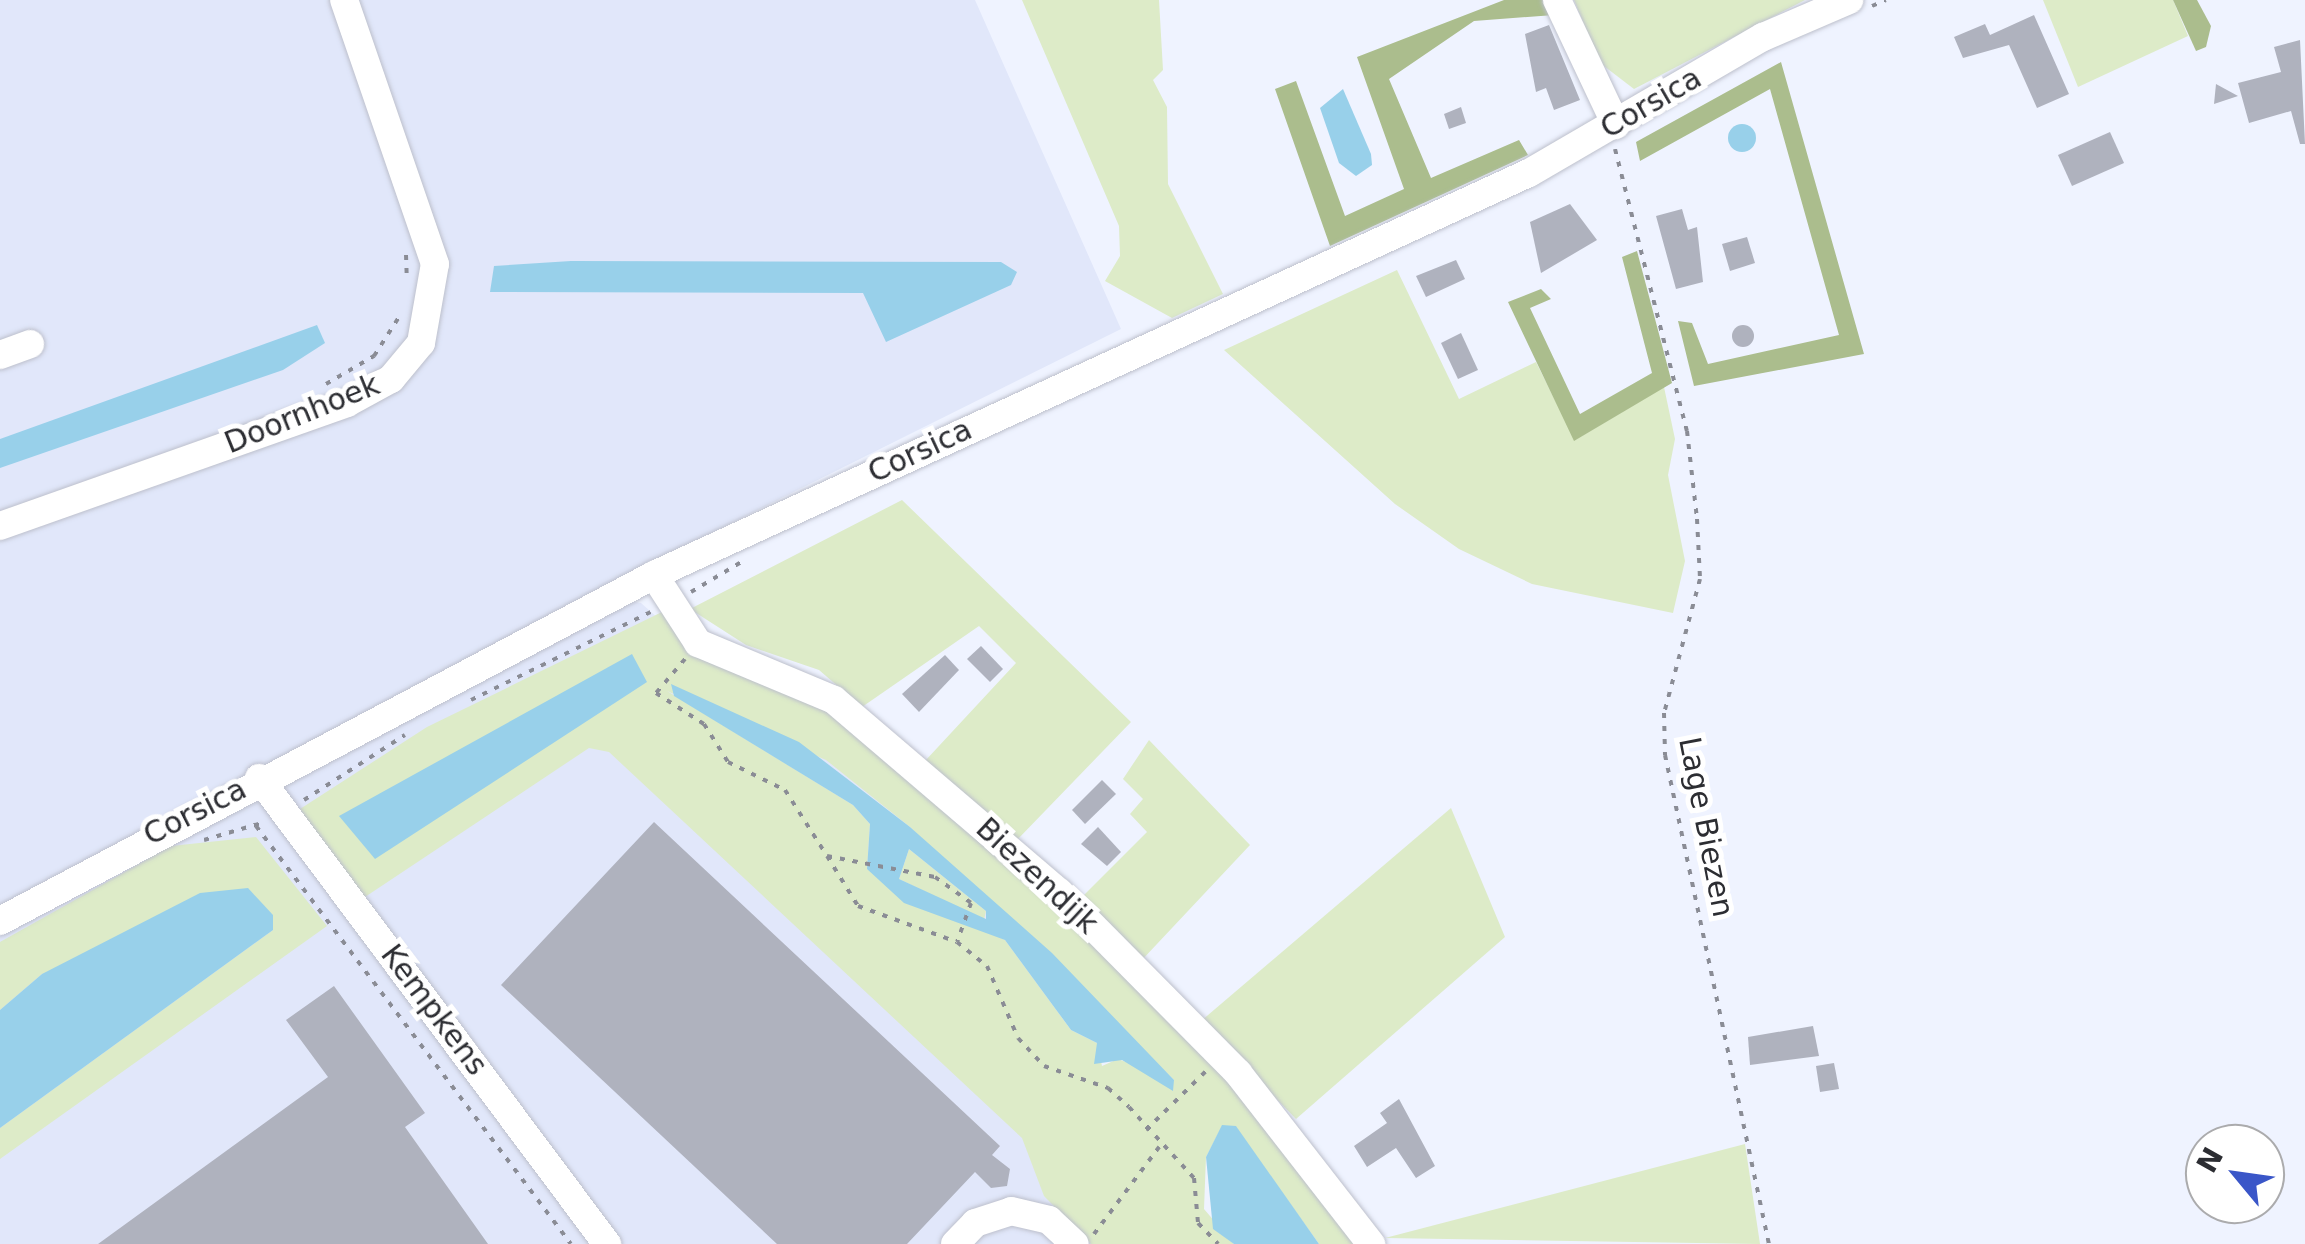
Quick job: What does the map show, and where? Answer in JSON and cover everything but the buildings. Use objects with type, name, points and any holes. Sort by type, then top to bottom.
[{"type":"street","name":"Doornhoek","points":[[0,526],[348,402],[392,379],[421,343],[435,264],[344,0]]},
{"type":"street","points":[[1557,0],[1616,125]]},
{"type":"street","name":"Corsica","points":[[0,921],[259,778],[654,575],[1616,125],[1763,37],[1849,0]]},
{"type":"street","points":[[0,355],[30,344]]},
{"type":"street","name":"Biezendijk","points":[[654,575],[698,644],[834,700],[1058,892],[1238,1073],[1371,1244]]},
{"type":"street","name":"Kempkens","points":[[259,778],[607,1244]]},
{"type":"street","points":[[954,1244],[974,1224],[1011,1211],[1049,1220],[1075,1244]]},
{"type":"path","name":"Lage Biezen","points":[[1616,125],[1687,431],[1697,519],[1700,579],[1664,713],[1664,755],[1769,1244]]},
{"type":"path","name":"Doornhoek","points":[[317,388],[374,356],[393,334],[408,280],[403,242]]},
{"type":"path","points":[[680,664],[656,694],[697,718],[728,762],[785,790],[858,906],[957,942],[995,976],[1029,1053],[1064,1076],[1108,1088],[1159,1147],[1194,1178],[1198,1223],[1218,1244]]},
{"type":"path","name":"Kempkens","points":[[256,826],[571,1244]]},
{"type":"path","points":[[828,856],[935,877],[972,907],[957,942]]},
{"type":"path","points":[[1146,1130],[1215,1061]]},
{"type":"path","points":[[1083,1244],[1120,1209],[1159,1147]]},
{"type":"shaded area","points":[[0,0],[975,0],[1121,329],[589,594],[641,603],[696,652],[996,846],[1145,1244],[0,1244]]},
{"type":"green space","points":[[1022,0],[1159,0],[1163,70],[1153,80],[1167,107],[1168,184],[1223,294],[1172,318],[1105,281],[1120,256],[1119,226]]},
{"type":"green space","points":[[1504,0],[1547,0],[1554,15],[1474,21],[1389,79],[1431,178],[1519,140],[1528,155],[1330,246],[1275,89],[1296,81],[1345,216],[1404,189],[1357,57]]},
{"type":"green space","points":[[1574,0],[1805,0],[1634,89],[1600,63]]},
{"type":"green space","points":[[2043,0],[2173,0],[2188,36],[2078,87]]},
{"type":"green space","points":[[2173,0],[2197,0],[2211,26],[2206,47],[2196,51]]},
{"type":"green space","points":[[1781,62],[1864,354],[1694,386],[1678,321],[1692,323],[1708,364],[1839,335],[1770,89],[1640,161],[1636,142]]},
{"type":"green space","points":[[1637,251],[1672,383],[1574,441],[1508,302],[1541,289],[1551,299],[1530,308],[1580,414],[1652,373],[1622,257]]},
{"type":"green space","points":[[1397,270],[1459,399],[1536,362],[1575,440],[1664,387],[1675,439],[1668,475],[1685,561],[1673,613],[1532,584],[1459,549],[1395,504],[1224,350]]},
{"type":"green space","points":[[902,500],[1131,722],[1017,840],[925,761],[1016,663],[979,626],[862,707],[819,670],[746,645],[690,609]]},
{"type":"green space","points":[[664,611],[832,710],[965,813],[1224,1070],[1363,1244],[1319,1244],[1235,1127],[1219,1132],[1206,1157],[1204,1209],[1234,1244],[1091,1244],[1044,1196],[1022,1138],[609,752],[589,748],[362,899],[300,809],[427,727]],"holes":[[[667,691],[826,760],[910,827],[1174,1080],[1118,1059],[1102,1066],[1097,1043],[1071,1030],[1005,940],[867,869],[870,824],[853,805]]]},
{"type":"green space","points":[[1149,740],[1250,845],[1141,961],[1079,900],[1147,832],[1130,814],[1143,799],[1123,779]]},
{"type":"green space","points":[[1451,808],[1505,937],[1296,1119],[1201,1021]]},
{"type":"green space","points":[[256,837],[327,926],[0,1159],[0,1128],[273,930],[42,974],[0,1010],[0,942],[171,846]]},
{"type":"green space","points":[[909,849],[986,911],[984,920],[899,879]]},
{"type":"green space","points":[[1745,1144],[1760,1244],[1385,1238]]},
{"type":"water","points":[[1343,89],[1371,154],[1372,165],[1356,176],[1339,163],[1320,108]]},
{"type":"water","points":[[1742,124],[1752,128],[1756,138],[1752,148],[1742,152],[1732,148],[1728,138],[1732,128]]},
{"type":"water","points":[[571,261],[1001,262],[1017,272],[1011,285],[886,342],[863,293],[490,292],[494,266]]},
{"type":"water","points":[[317,325],[325,343],[283,370],[0,468],[0,439]]},
{"type":"water","points":[[632,654],[647,682],[375,859],[339,816]]},
{"type":"water","points":[[671,684],[799,742],[910,827],[1052,953],[1174,1080],[1173,1091],[1122,1060],[1094,1064],[1097,1043],[1071,1030],[1005,940],[904,903],[867,869],[870,824],[853,805],[674,696]],"holes":[[[909,849],[986,911],[986,919],[899,879]]]},
{"type":"water","points":[[248,888],[273,915],[273,930],[0,1128],[0,1010],[42,974],[200,893]]},
{"type":"water","points":[[1222,1125],[1236,1126],[1319,1244],[1234,1244],[1213,1229],[1206,1157]]}]
